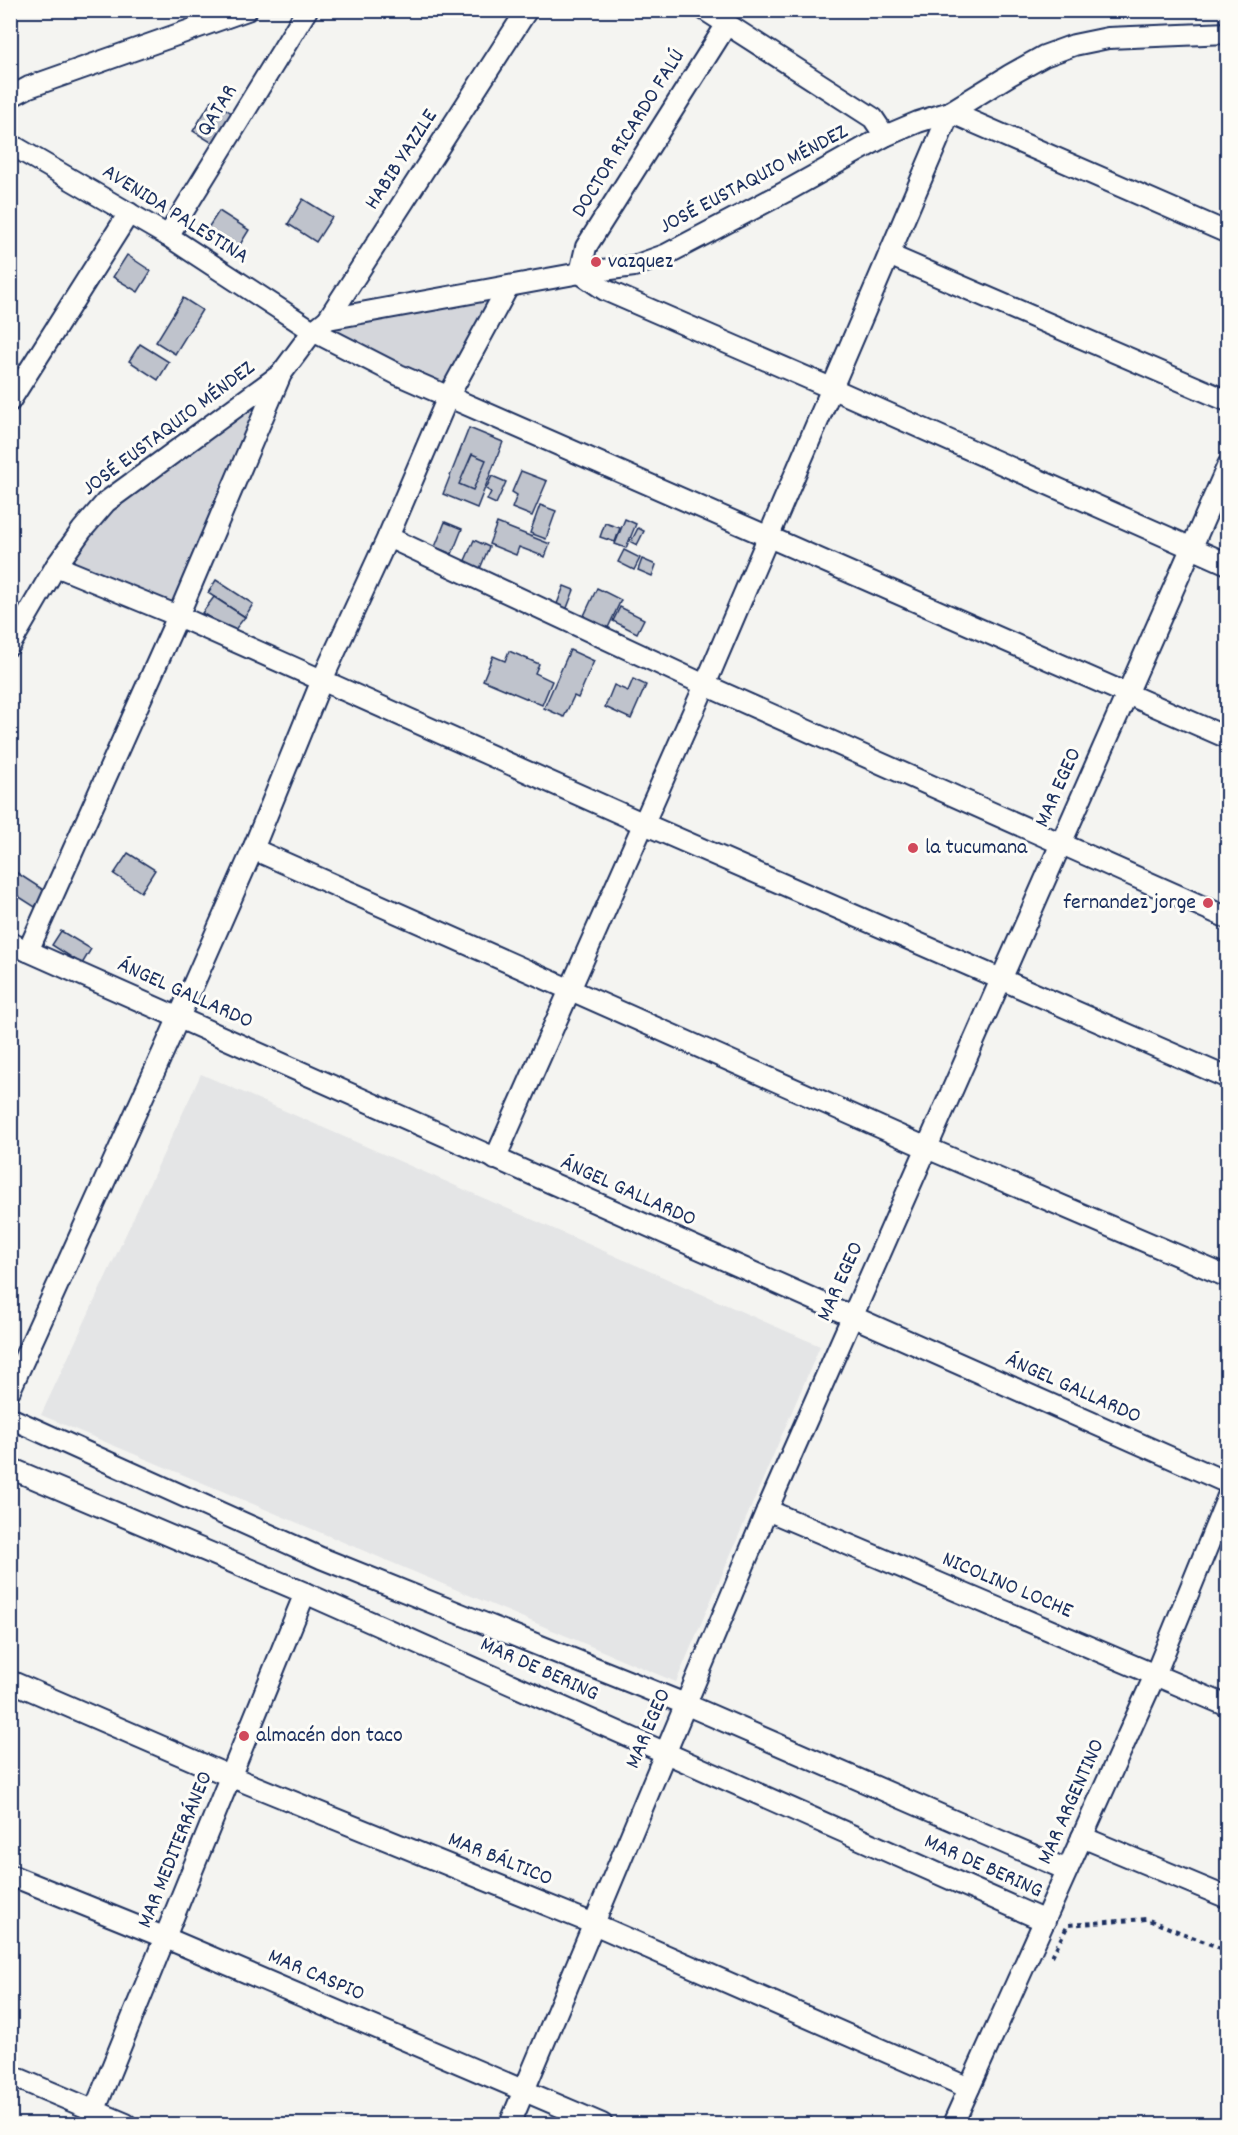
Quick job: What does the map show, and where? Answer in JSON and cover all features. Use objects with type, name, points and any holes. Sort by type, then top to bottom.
[{"type":"street","points":[[10,97],[28,87],[247,10]]},
{"type":"street","name":"QATAR","points":[[168,236],[307,10]]},
{"type":"street","name":"HABIB YAZZLE","points":[[281,374],[320,325],[527,10]]},
{"type":"street","points":[[705,10],[873,118],[885,136]]},
{"type":"street","name":"DOCTOR RICARDO FALÚ","points":[[580,273],[586,247],[727,24]]},
{"type":"street","name":"JOSÉ EUSTAQUIO MÉNDEZ","points":[[320,325],[580,273],[634,266],[665,255],[885,136],[950,112],[1044,56],[1074,45],[1108,39],[1227,33]]},
{"type":"street","points":[[495,1159],[705,685],[950,112],[1227,233]]},
{"type":"street","name":"AVENIDA PALESTINA","points":[[10,144],[320,325],[399,375],[1227,738]]},
{"type":"street","points":[[10,401],[129,213]]},
{"type":"street","points":[[889,255],[1227,401]]},
{"type":"street","points":[[580,273],[605,290],[1227,564]]},
{"type":"street","points":[[10,1390],[179,1017],[253,849],[322,680],[388,537],[448,397],[508,287]]},
{"type":"street","points":[[19,947],[178,616],[281,374]]},
{"type":"street","name":"JOSÉ EUSTAQUIO MÉNDEZ","points":[[10,645],[56,566],[106,502],[281,374]]},
{"type":"street","name":"MAR EGEO","points":[[510,2124],[767,1510],[1227,465]]},
{"type":"street","points":[[388,537],[705,685],[1227,918]]},
{"type":"street","points":[[56,566],[178,616],[642,823],[1227,1078]]},
{"type":"street","points":[[253,849],[927,1148],[1227,1277]]},
{"type":"street","name":"ÁNGEL GALLARDO","points":[[19,947],[1227,1483]]},
{"type":"street","points":[[10,1418],[321,1558],[686,1704],[1067,1870]]},
{"type":"street","name":"MAR DE BERING","points":[[10,1468],[305,1593],[1045,1921]]},
{"type":"street","name":"MAR ARGENTINO","points":[[953,2124],[1155,1675],[1227,1496]]},
{"type":"street","name":"NICOLINO LOCHE","points":[[767,1510],[1227,1706]]},
{"type":"street","name":"MAR MEDITERRÁNEO","points":[[92,2118],[305,1593]]},
{"type":"street","name":"MAR BÁLTICO","points":[[10,1681],[232,1776],[594,1924],[969,2088]]},
{"type":"street","points":[[1082,1837],[1227,1898]]},
{"type":"street","name":"MAR CASPIO","points":[[10,1875],[166,1938],[602,2124]]},
{"type":"street","points":[[10,2075],[92,2118],[126,2124]]},
{"type":"path","points":[[1047,1965],[1068,1925],[1146,1919],[1227,1951]]},
{"type":"shaded area","points":[[504,289],[447,394],[314,330]]},
{"type":"shaded area","points":[[278,377],[177,614],[59,566],[96,514]]},
{"type":"shaded area","points":[[201,1074],[820,1346],[676,1682],[41,1415]]},
{"type":"building","points":[[212,100],[233,114],[214,144],[193,131]]},
{"type":"building","points":[[303,199],[332,217],[316,242],[288,224]]},
{"type":"building","points":[[219,211],[249,230],[233,256],[202,237]]},
{"type":"building","points":[[127,255],[151,271],[138,292],[113,277]]},
{"type":"building","points":[[183,298],[202,310],[175,354],[156,342]]},
{"type":"building","points":[[140,344],[169,362],[158,380],[129,361]]},
{"type":"building","points":[[469,428],[503,442],[477,508],[443,494]]},
{"type":"building","points":[[472,454],[486,460],[473,490],[459,484]]},
{"type":"building","points":[[521,471],[547,481],[532,516],[512,508],[517,495],[512,492]]},
{"type":"building","points":[[492,476],[506,482],[496,504],[487,500],[491,492],[486,489]]},
{"type":"building","points":[[540,505],[556,511],[546,539],[530,533]]},
{"type":"building","points":[[625,519],[636,524],[626,548],[615,544]]},
{"type":"building","points":[[445,522],[462,529],[452,554],[435,547]]},
{"type":"building","points":[[497,523],[550,544],[545,557],[519,547],[516,555],[489,544]]},
{"type":"building","points":[[605,523],[620,528],[615,542],[600,537]]},
{"type":"building","points":[[638,528],[644,531],[637,545],[631,542]]},
{"type":"building","points":[[474,540],[489,547],[479,571],[463,565]]},
{"type":"building","points":[[624,550],[640,558],[634,570],[618,562]]},
{"type":"building","points":[[642,559],[656,565],[652,576],[638,570]]},
{"type":"building","points":[[216,580],[253,604],[245,617],[208,593]]},
{"type":"building","points":[[564,586],[574,590],[565,613],[555,609]]},
{"type":"building","points":[[597,588],[621,600],[606,632],[582,620]]},
{"type":"building","points":[[214,597],[245,617],[233,632],[202,613]]},
{"type":"building","points":[[620,607],[644,619],[637,633],[613,621]]},
{"type":"building","points":[[570,650],[594,661],[578,698],[574,696],[564,717],[544,708]]},
{"type":"building","points":[[509,651],[539,664],[535,673],[552,681],[542,705],[483,680],[493,656],[505,661]]},
{"type":"building","points":[[633,679],[646,685],[631,719],[605,707],[614,685],[628,691]]},
{"type":"building","points":[[128,853],[155,870],[141,892],[114,874]]},
{"type":"building","points":[[14,871],[45,891],[35,907],[10,891],[10,877]]},
{"type":"building","points":[[61,931],[91,949],[82,964],[52,945]]},
{"type":"place","name":"vazquez","points":[[596,262]]},
{"type":"place","name":"la tucumana","points":[[913,848]]},
{"type":"place","name":"fernandez jorge","points":[[1208,903]]},
{"type":"place","name":"almacén don taco","points":[[244,1736]]}]
